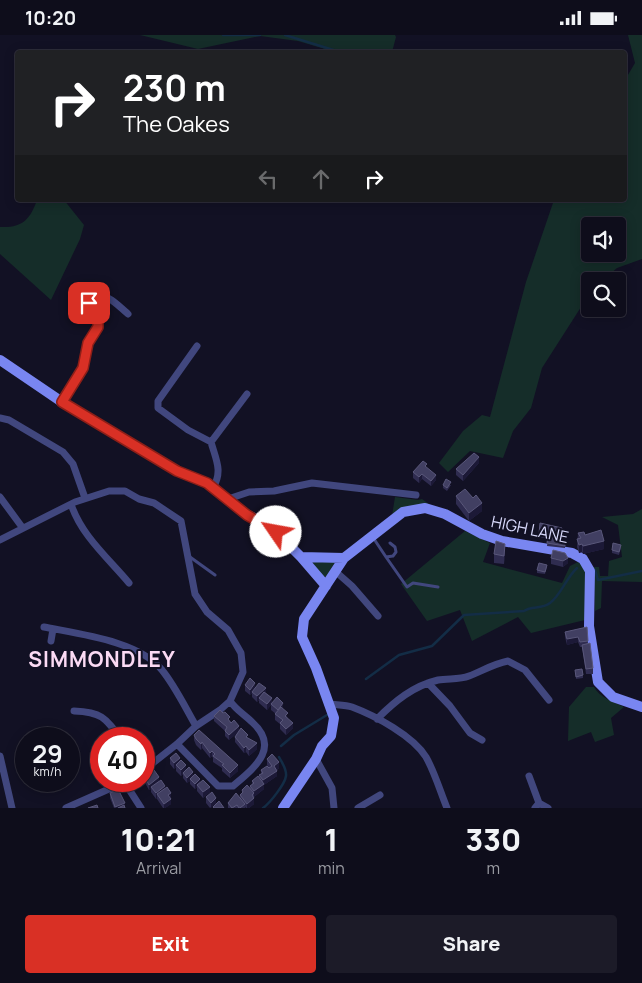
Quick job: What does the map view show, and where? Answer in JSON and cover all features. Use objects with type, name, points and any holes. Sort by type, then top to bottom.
[{"type":"street","points":[[91,285],[95,292],[113,301],[128,314]]},
{"type":"street","points":[[62,402],[83,368],[88,343],[98,327],[98,317],[91,310],[89,303],[95,292]]},
{"type":"street","points":[[114,314],[120,307]]},
{"type":"street","points":[[198,346],[158,401],[158,408],[194,434],[211,442],[218,462],[219,473],[214,488]]},
{"type":"street","points":[[0,360],[62,402],[170,467],[214,488],[247,515],[276,532],[326,586]]},
{"type":"street","points":[[211,442],[220,433],[246,394]]},
{"type":"street","points":[[0,417],[9,420],[63,452],[73,463],[84,498]]},
{"type":"street","points":[[228,499],[249,492],[274,491],[312,483],[416,495]]},
{"type":"street","points":[[0,540],[22,527],[84,498],[109,491],[125,491],[138,499],[154,503],[181,521],[195,594],[207,612],[228,630],[241,653],[243,672],[230,701],[220,711],[196,725],[177,744],[155,761]]},
{"type":"street","points":[[0,497],[22,527]]},
{"type":"street","points":[[71,504],[77,520],[85,532],[128,583]]},
{"type":"street","name":"HIGH LANE","points":[[344,558],[403,512],[425,508],[445,514],[482,534],[502,541],[578,555],[587,564],[590,571],[589,626],[598,682],[614,697],[642,707]]},
{"type":"street","points":[[301,557],[344,558]]},
{"type":"street","points":[[283,808],[316,759],[322,746],[331,736],[334,718],[302,637],[304,619],[344,558]]},
{"type":"street","points":[[336,571],[378,616]]},
{"type":"street","points":[[44,627],[119,644],[146,655],[161,669],[196,725]]},
{"type":"street","points":[[51,641],[53,629]]},
{"type":"street","points":[[378,719],[405,693],[428,683],[468,677],[495,664],[508,661],[524,670],[549,700]]},
{"type":"street","points":[[428,683],[450,706],[470,733],[482,740]]},
{"type":"street","points":[[177,744],[218,787],[232,786],[262,757],[266,747],[263,734],[252,722],[238,712],[230,701]]},
{"type":"street","points":[[329,704],[350,707],[378,719],[398,731],[422,751],[429,763],[447,808]]},
{"type":"street","points":[[74,711],[91,711],[105,717],[112,727]]},
{"type":"street","points":[[0,756],[3,786],[12,808]]},
{"type":"street","points":[[316,759],[332,788],[334,808]]},
{"type":"street","points":[[529,775],[537,805],[548,808]]},
{"type":"street","points":[[66,808],[103,792]]},
{"type":"street","points":[[132,792],[141,808]]},
{"type":"street","points":[[358,808],[380,795]]},
{"type":"lane","points":[[372,536],[407,587],[413,583],[438,587]]},
{"type":"lane","points":[[386,557],[393,556],[396,552],[395,547],[390,543]]},
{"type":"lane","points":[[189,557],[215,575]]},
{"type":"green space","points":[[140,35],[395,35],[396,37],[393,50],[328,50],[298,41],[260,36],[198,49]]},
{"type":"green space","points":[[628,35],[642,35],[642,259],[617,268],[612,272],[581,272],[581,307],[542,368],[531,408],[513,431],[503,458],[470,451],[448,472],[439,463],[463,431],[482,415],[490,417],[526,282],[553,202],[627,202],[627,77],[635,63]]},
{"type":"green space","points":[[36,202],[66,202],[84,225],[80,239],[51,300],[0,254],[0,227],[20,224],[31,213]]},
{"type":"green space","points":[[395,497],[422,499],[433,507],[392,516]]},
{"type":"green space","points":[[642,509],[642,582],[602,581],[601,608],[595,611],[594,567],[599,567],[600,576],[608,576],[609,561],[622,557],[618,525],[602,517],[633,514]]},
{"type":"green space","points":[[465,531],[490,543],[483,562],[562,583],[570,566],[580,561],[587,573],[585,620],[531,633],[518,617],[472,641],[460,610],[427,621],[401,584]]},
{"type":"green space","points":[[313,561],[335,562],[326,577],[322,576],[312,563]]},
{"type":"green space","points":[[586,687],[594,687],[603,696],[624,707],[611,718],[614,735],[595,742],[591,732],[568,741],[569,707]]},
{"type":"building","points":[[474,453],[479,457],[463,475],[456,469]]},
{"type":"building","points":[[423,461],[427,464],[425,466],[436,475],[431,481],[422,474],[419,477],[413,472]]},
{"type":"building","points":[[446,479],[451,482],[447,488],[443,485]]},
{"type":"building","points":[[465,489],[473,498],[476,495],[482,503],[469,513],[456,496]]},
{"type":"building","points":[[540,523],[562,528],[561,541],[565,542],[565,546],[547,543],[548,536],[539,534]]},
{"type":"building","points":[[601,530],[604,541],[583,546],[582,544],[579,545],[577,539],[581,538],[578,533],[584,532],[585,535]]},
{"type":"building","points":[[496,541],[505,544],[504,556],[494,554]]},
{"type":"building","points":[[613,543],[621,545],[619,552],[612,550]]},
{"type":"building","points":[[553,550],[565,553],[568,558],[563,561],[551,558]]},
{"type":"building","points":[[539,563],[547,565],[545,572],[537,570]]},
{"type":"building","points":[[587,627],[588,641],[580,642],[578,637],[567,639],[565,632]]},
{"type":"building","points":[[590,643],[593,668],[586,669],[582,645]]},
{"type":"building","points":[[582,669],[583,675],[576,677],[575,670]]},
{"type":"building","points":[[250,678],[255,683],[250,690],[245,685]]},
{"type":"building","points":[[259,683],[266,688],[257,696],[252,692]]},
{"type":"building","points":[[264,692],[272,698],[267,704],[259,698]]},
{"type":"building","points":[[277,697],[283,703],[278,710],[271,704]]},
{"type":"building","points":[[281,707],[288,713],[285,716],[293,723],[286,729],[280,723],[283,720],[275,714]]},
{"type":"building","points":[[220,710],[230,717],[228,719],[231,723],[234,720],[239,726],[229,735],[225,731],[227,727],[214,716]]},
{"type":"building","points":[[241,728],[248,735],[246,737],[257,743],[249,750],[246,746],[244,748],[235,737]]},
{"type":"building","points":[[199,730],[238,765],[230,773],[222,765],[224,764],[213,756],[215,754],[212,751],[210,753],[202,742],[201,744],[196,739],[194,735]]},
{"type":"building","points":[[176,753],[180,758],[174,763],[170,758]]},
{"type":"building","points":[[272,754],[279,762],[274,766],[277,771],[263,780],[259,775],[263,773],[261,770],[267,766],[269,768],[272,766],[267,759]]},
{"type":"building","points":[[181,760],[186,765],[181,770],[176,765]]},
{"type":"building","points":[[189,767],[193,772],[187,778],[183,773]]},
{"type":"building","points":[[155,771],[159,777],[155,780]]},
{"type":"building","points":[[195,774],[200,779],[195,784],[190,779]]},
{"type":"building","points":[[258,776],[264,784],[254,791],[250,786],[254,783],[252,781]]},
{"type":"building","points":[[161,780],[165,786],[156,793],[155,784]]},
{"type":"building","points":[[203,780],[210,787],[203,792],[197,785]]},
{"type":"building","points":[[247,785],[254,793],[252,795],[254,798],[247,804],[240,795]]},
{"type":"building","points":[[167,787],[171,793],[168,795],[171,799],[164,804],[157,794]]},
{"type":"building","points":[[120,792],[125,803],[115,807],[110,793]]},
{"type":"building","points":[[212,792],[216,798],[211,803],[206,797]]},
{"type":"building","points":[[236,793],[245,804],[240,808],[237,805],[232,808],[228,803]]},
{"type":"building","points":[[219,801],[224,808],[214,808],[213,807]]},
{"type":"waterway","points":[[223,35],[260,35]]},
{"type":"waterway","points":[[285,35],[333,50]]},
{"type":"waterway","points":[[366,679],[399,655],[432,646],[464,615],[524,611],[547,605],[554,600],[577,568]]},
{"type":"waterway","points":[[595,570],[598,580],[642,571]]},
{"type":"waterway","points":[[281,746],[294,735],[327,715]]},
{"type":"waterway","points":[[263,808],[277,793],[286,776],[286,771],[279,757]]},
{"type":"district","name":"SIMMONDLEY","points":[[102,660]]},
{"type":"route","points":[[89,303],[91,310],[98,317],[98,327],[88,343],[83,368],[62,402],[177,471],[207,483],[247,515],[262,521],[276,532]]}]
